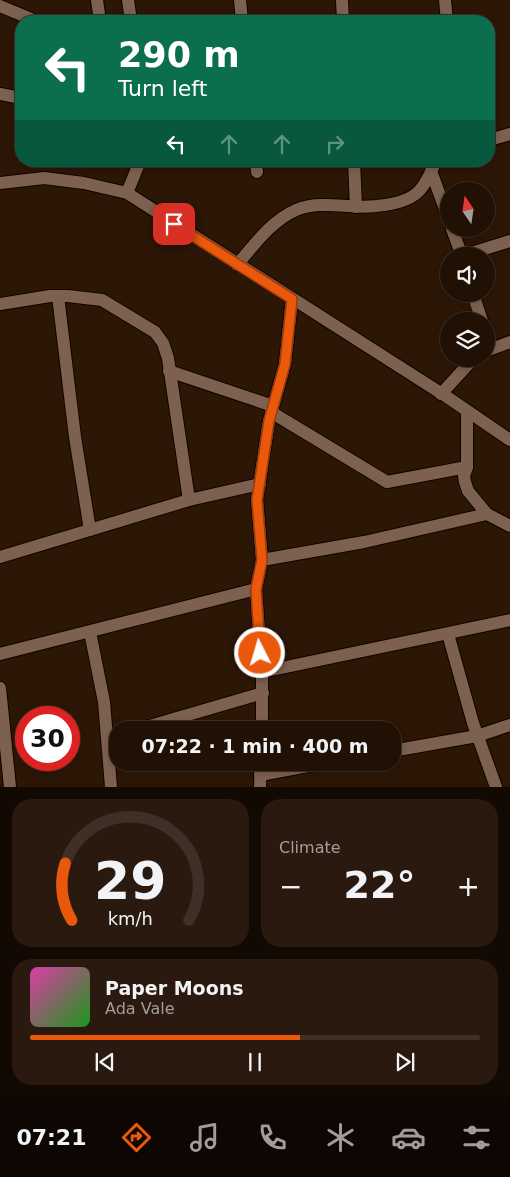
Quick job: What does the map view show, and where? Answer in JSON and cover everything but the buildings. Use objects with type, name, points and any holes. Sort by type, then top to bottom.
[{"type":"street","points":[[97,0],[99,15]]},
{"type":"street","points":[[128,0],[130,15]]},
{"type":"street","points":[[240,0],[241,15]]},
{"type":"street","points":[[342,0],[343,15]]},
{"type":"street","points":[[446,0],[447,15]]},
{"type":"street","points":[[0,6],[22,15]]},
{"type":"street","points":[[0,94],[15,97]]},
{"type":"street","points":[[495,138],[510,134]]},
{"type":"street","points":[[126,193],[137,167]]},
{"type":"street","points":[[354,167],[356,207]]},
{"type":"street","points":[[237,265],[259,239],[282,217],[298,210],[322,204],[356,207],[393,203],[408,198],[419,191],[432,167]]},
{"type":"street","points":[[433,167],[440,190]]},
{"type":"street","points":[[0,183],[44,178],[84,182],[126,193],[510,440]]},
{"type":"street","points":[[491,247],[510,241]]},
{"type":"street","points":[[0,304],[58,296],[102,300],[155,332],[163,343],[169,371],[189,500]]},
{"type":"street","points":[[58,296],[75,437],[90,530]]},
{"type":"street","points":[[262,721],[263,693],[256,589],[262,560],[257,500],[272,409],[285,364],[292,299]]},
{"type":"street","points":[[495,348],[510,342]]},
{"type":"street","points":[[441,394],[466,367]]},
{"type":"street","points":[[169,371],[272,409],[387,482],[467,467]]},
{"type":"street","points":[[467,411],[467,467],[464,476],[468,490],[487,514],[510,526]]},
{"type":"street","points":[[0,558],[189,500],[260,484]]},
{"type":"street","points":[[262,560],[364,542],[487,514]]},
{"type":"street","points":[[0,654],[256,589]]},
{"type":"street","points":[[262,672],[510,620]]},
{"type":"street","points":[[90,632],[109,724]]},
{"type":"street","points":[[448,634],[477,736],[496,787]]},
{"type":"street","points":[[167,721],[263,693]]},
{"type":"street","points":[[0,694],[10,787]]},
{"type":"street","points":[[401,749],[477,736],[510,725]]},
{"type":"street","points":[[110,787],[111,771]]},
{"type":"street","points":[[260,775],[281,771]]},
{"type":"route","points":[[174,224],[292,299],[285,364],[269,421],[257,500],[262,560],[256,589],[256,615],[260,653]]}]
